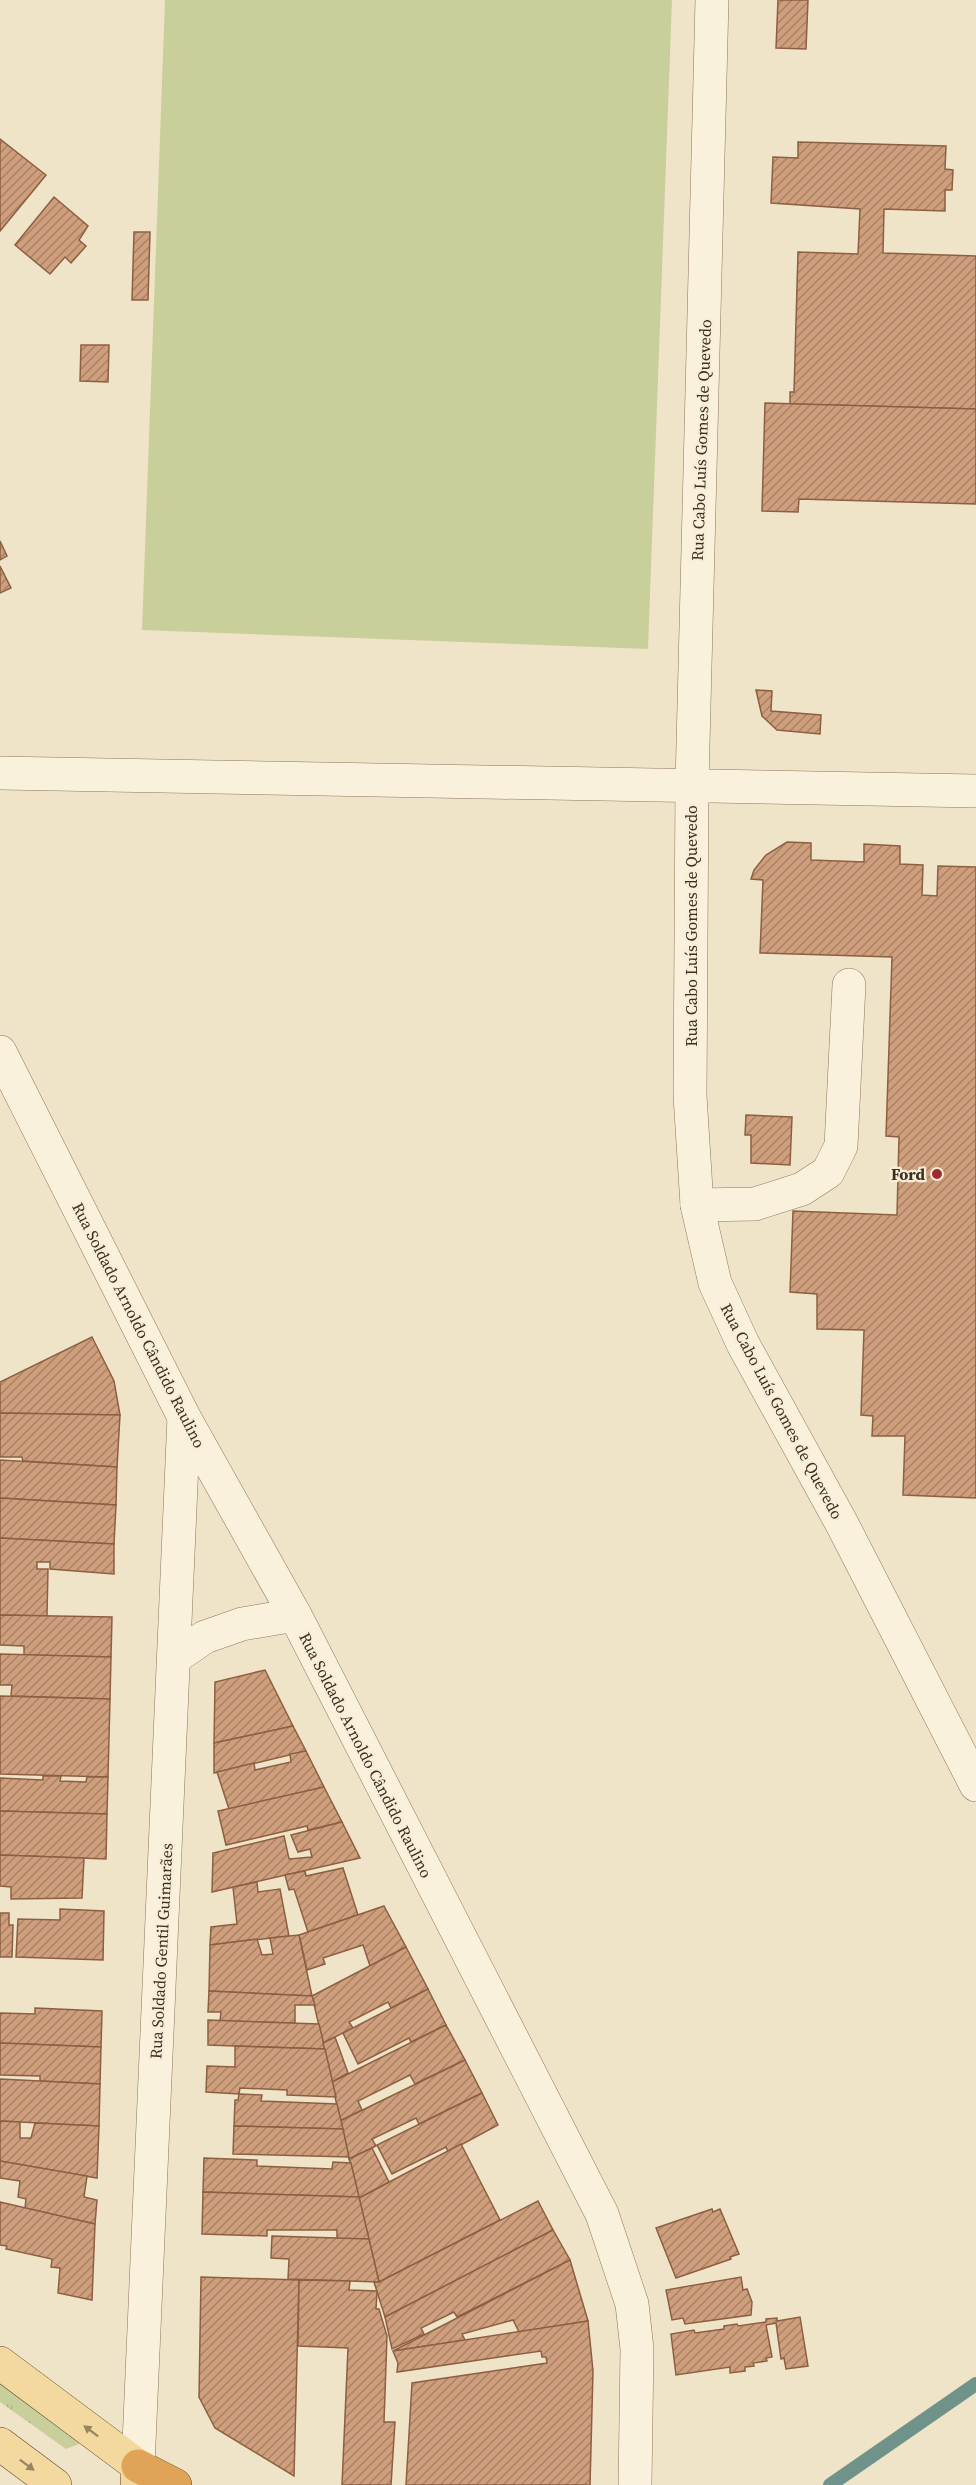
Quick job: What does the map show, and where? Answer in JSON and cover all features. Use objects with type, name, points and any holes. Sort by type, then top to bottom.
[{"type":"highway","points":[[138,2476],[175,2485]]},
{"type":"main road","points":[[0,2363],[138,2476]]},
{"type":"main road","points":[[0,2444],[55,2485]]},
{"type":"street","name":"Rua Cabo Luís Gomes de Quevedo","points":[[712,0],[692,784],[690,1096],[697,1205],[715,1283],[743,1344],[842,1524],[976,1785]]},
{"type":"street","points":[[0,773],[976,791]]},
{"type":"street","points":[[697,1205],[755,1204],[802,1189],[828,1172],[841,1146],[849,985]]},
{"type":"street","name":"Rua Soldado Arnoldo Cândido Raulino","points":[[0,1052],[184,1417],[295,1615],[602,2214],[632,2304],[637,2349],[635,2485]]},
{"type":"street","name":"Rua Soldado Gentil Guimarães","points":[[138,2476],[184,1417]]},
{"type":"street","points":[[174,1658],[205,1637],[242,1624],[295,1615]]},
{"type":"green space","points":[[165,0],[672,0],[648,649],[142,630]]},
{"type":"green space","points":[[0,2370],[78,2427],[79,2444],[66,2449],[0,2402]]},
{"type":"building","points":[[778,0],[808,0],[806,49],[776,48]]},
{"type":"building","points":[[0,139],[46,175],[0,231]]},
{"type":"building","points":[[798,142],[946,146],[945,169],[953,170],[952,190],[945,190],[945,211],[884,209],[883,253],[976,256],[976,409],[790,404],[790,392],[794,392],[798,252],[858,254],[860,209],[771,203],[773,157],[798,158]]},
{"type":"building","points":[[54,197],[88,226],[79,240],[86,246],[71,263],[65,257],[50,274],[15,245]]},
{"type":"building","points":[[134,232],[150,232],[148,300],[132,300]]},
{"type":"building","points":[[81,345],[109,345],[108,382],[80,381]]},
{"type":"building","points":[[765,403],[976,409],[976,504],[799,499],[798,512],[762,511]]},
{"type":"building","points":[[0,541],[7,556],[0,560]]},
{"type":"building","points":[[0,566],[11,588],[0,593]]},
{"type":"building","points":[[756,690],[772,691],[771,711],[821,715],[820,734],[777,730],[762,716]]},
{"type":"building","name":"Ford","points":[[787,842],[811,843],[811,860],[864,862],[864,844],[900,846],[900,864],[923,865],[922,895],[937,896],[938,866],[976,867],[976,1498],[903,1495],[905,1436],[872,1436],[873,1416],[861,1415],[864,1330],[817,1329],[817,1294],[790,1292],[793,1211],[897,1215],[899,1137],[886,1136],[892,957],[760,953],[763,880],[751,879],[754,870],[766,855]]},
{"type":"building","points":[[746,1115],[792,1117],[790,1165],[751,1163],[751,1135],[745,1135]]},
{"type":"building","points":[[92,1337],[114,1381],[120,1415],[0,1413],[0,1382]]},
{"type":"building","points":[[0,1413],[120,1415],[117,1467],[23,1461],[22,1457],[0,1457]]},
{"type":"building","points":[[0,1460],[117,1467],[116,1505],[0,1498]]},
{"type":"building","points":[[0,1498],[116,1505],[114,1544],[0,1538]]},
{"type":"building","points":[[0,1538],[114,1544],[114,1574],[50,1569],[50,1562],[37,1562],[37,1569],[48,1569],[47,1616],[0,1615]]},
{"type":"building","points":[[0,1615],[112,1617],[111,1657],[24,1655],[24,1646],[0,1645]]},
{"type":"building","points":[[0,1654],[111,1657],[110,1699],[11,1696],[12,1685],[0,1685]]},
{"type":"building","points":[[265,1670],[293,1726],[214,1743],[215,1682]]},
{"type":"building","points":[[0,1696],[110,1699],[108,1777],[0,1774]]},
{"type":"building","points":[[293,1726],[306,1751],[214,1773],[214,1743]]},
{"type":"building","points":[[306,1751],[324,1787],[229,1809],[217,1772],[254,1763],[255,1770],[291,1762],[290,1754]]},
{"type":"building","points":[[43,1776],[61,1776],[60,1781],[86,1782],[87,1777],[108,1777],[107,1814],[0,1811],[0,1778],[43,1780]]},
{"type":"building","points":[[324,1787],[342,1822],[308,1830],[307,1826],[226,1845],[218,1811]]},
{"type":"building","points":[[0,1811],[107,1814],[106,1859],[0,1855]]},
{"type":"building","points":[[342,1822],[360,1858],[212,1892],[213,1853],[284,1836],[289,1859],[312,1857],[310,1849],[298,1852],[291,1835]]},
{"type":"building","points":[[0,1855],[84,1858],[82,1898],[11,1899],[11,1887],[0,1886]]},
{"type":"building","points":[[343,1868],[358,1915],[308,1932],[294,1889],[289,1890],[285,1875],[305,1871],[306,1876]]},
{"type":"building","points":[[257,1882],[258,1892],[280,1889],[289,1936],[210,1945],[211,1927],[237,1924],[233,1887]]},
{"type":"building","points":[[384,1906],[406,1947],[370,1966],[363,1945],[323,1958],[325,1964],[307,1970],[299,1935]]},
{"type":"building","points":[[60,1909],[104,1911],[103,1960],[16,1957],[18,1919],[60,1920]]},
{"type":"building","points":[[0,1913],[9,1913],[9,1925],[13,1925],[12,1957],[0,1957]]},
{"type":"building","points":[[299,1935],[312,1996],[209,1991],[210,1945],[257,1939],[262,1955],[273,1954],[270,1938]]},
{"type":"building","points":[[406,1947],[428,1989],[391,2008],[388,2002],[349,2022],[353,2028],[323,2043],[312,1996]]},
{"type":"building","points":[[428,1989],[446,2025],[411,2042],[409,2038],[358,2064],[343,2033]]},
{"type":"building","points":[[209,1991],[312,1996],[315,2005],[295,2005],[295,2023],[220,2021],[221,2012],[208,2012]]},
{"type":"building","points":[[35,2008],[102,2011],[101,2047],[0,2043],[0,2013],[35,2014]]},
{"type":"building","points":[[208,2020],[319,2024],[325,2049],[208,2045]]},
{"type":"building","points":[[446,2025],[465,2060],[415,2084],[410,2075],[358,2101],[362,2110],[340,2121],[332,2082]]},
{"type":"building","points":[[335,2037],[348,2073],[332,2082],[323,2043]]},
{"type":"building","points":[[0,2043],[101,2047],[100,2084],[40,2081],[40,2076],[0,2075]]},
{"type":"building","points":[[235,2046],[325,2049],[336,2097],[287,2095],[287,2090],[240,2088],[239,2094],[206,2092],[207,2066],[235,2067]]},
{"type":"building","points":[[465,2060],[482,2093],[419,2124],[416,2118],[372,2139],[376,2146],[349,2159],[340,2121]]},
{"type":"building","points":[[0,2079],[100,2084],[99,2126],[0,2121]]},
{"type":"building","points":[[482,2093],[498,2125],[448,2152],[446,2147],[392,2174],[377,2145]]},
{"type":"building","points":[[239,2094],[262,2095],[261,2101],[337,2104],[343,2129],[234,2126],[235,2100],[238,2100]]},
{"type":"building","points":[[0,2121],[20,2122],[20,2138],[31,2138],[35,2123],[99,2126],[97,2178],[0,2161]]},
{"type":"building","points":[[234,2126],[343,2129],[349,2157],[233,2154]]},
{"type":"building","points":[[461,2144],[500,2220],[379,2282],[359,2198]]},
{"type":"building","points":[[372,2148],[389,2182],[359,2198],[349,2159]]},
{"type":"building","points":[[204,2158],[257,2160],[257,2166],[332,2169],[333,2162],[351,2163],[359,2197],[203,2192]]},
{"type":"building","points":[[0,2161],[87,2176],[84,2197],[97,2200],[95,2224],[25,2208],[26,2199],[18,2197],[20,2181],[0,2178]]},
{"type":"building","points":[[203,2192],[359,2197],[369,2239],[337,2239],[337,2230],[267,2230],[267,2236],[202,2234]]},
{"type":"building","points":[[538,2201],[553,2230],[385,2317],[374,2282],[379,2282]]},
{"type":"building","points":[[0,2202],[95,2224],[92,2300],[58,2293],[60,2268],[51,2267],[52,2259],[6,2249],[7,2246],[0,2245]]},
{"type":"building","points":[[712,2209],[713,2212],[720,2209],[739,2254],[730,2257],[731,2259],[676,2278],[656,2228]]},
{"type":"building","points":[[553,2230],[570,2260],[457,2317],[454,2312],[421,2328],[424,2334],[392,2349],[385,2317]]},
{"type":"building","points":[[272,2236],[369,2239],[379,2282],[288,2279],[289,2259],[271,2258]]},
{"type":"building","points":[[570,2260],[588,2321],[519,2332],[513,2320],[462,2334],[465,2340],[393,2351]]},
{"type":"building","points":[[201,2277],[299,2280],[294,2476],[215,2428],[199,2397]]},
{"type":"building","points":[[741,2277],[743,2290],[747,2289],[752,2302],[751,2315],[685,2324],[683,2318],[672,2320],[666,2290]]},
{"type":"building","points":[[299,2280],[350,2281],[349,2290],[377,2291],[376,2309],[379,2309],[387,2336],[384,2422],[395,2422],[391,2485],[342,2485],[348,2348],[298,2346]]},
{"type":"building","points":[[800,2317],[808,2366],[786,2369],[784,2358],[781,2359],[776,2323],[766,2325],[772,2357],[766,2358],[767,2361],[753,2363],[754,2366],[745,2367],[745,2371],[730,2373],[730,2367],[676,2375],[671,2334],[694,2330],[695,2333],[724,2329],[724,2326],[766,2322],[766,2319],[777,2318],[777,2321]]},
{"type":"building","points":[[588,2321],[593,2371],[590,2485],[406,2485],[412,2383],[547,2363],[541,2351],[397,2372],[398,2363],[393,2351]]},
{"type":"waterway","points":[[830,2485],[976,2384]]},
{"type":"place","name":"Ford","points":[[937,1174]]}]
